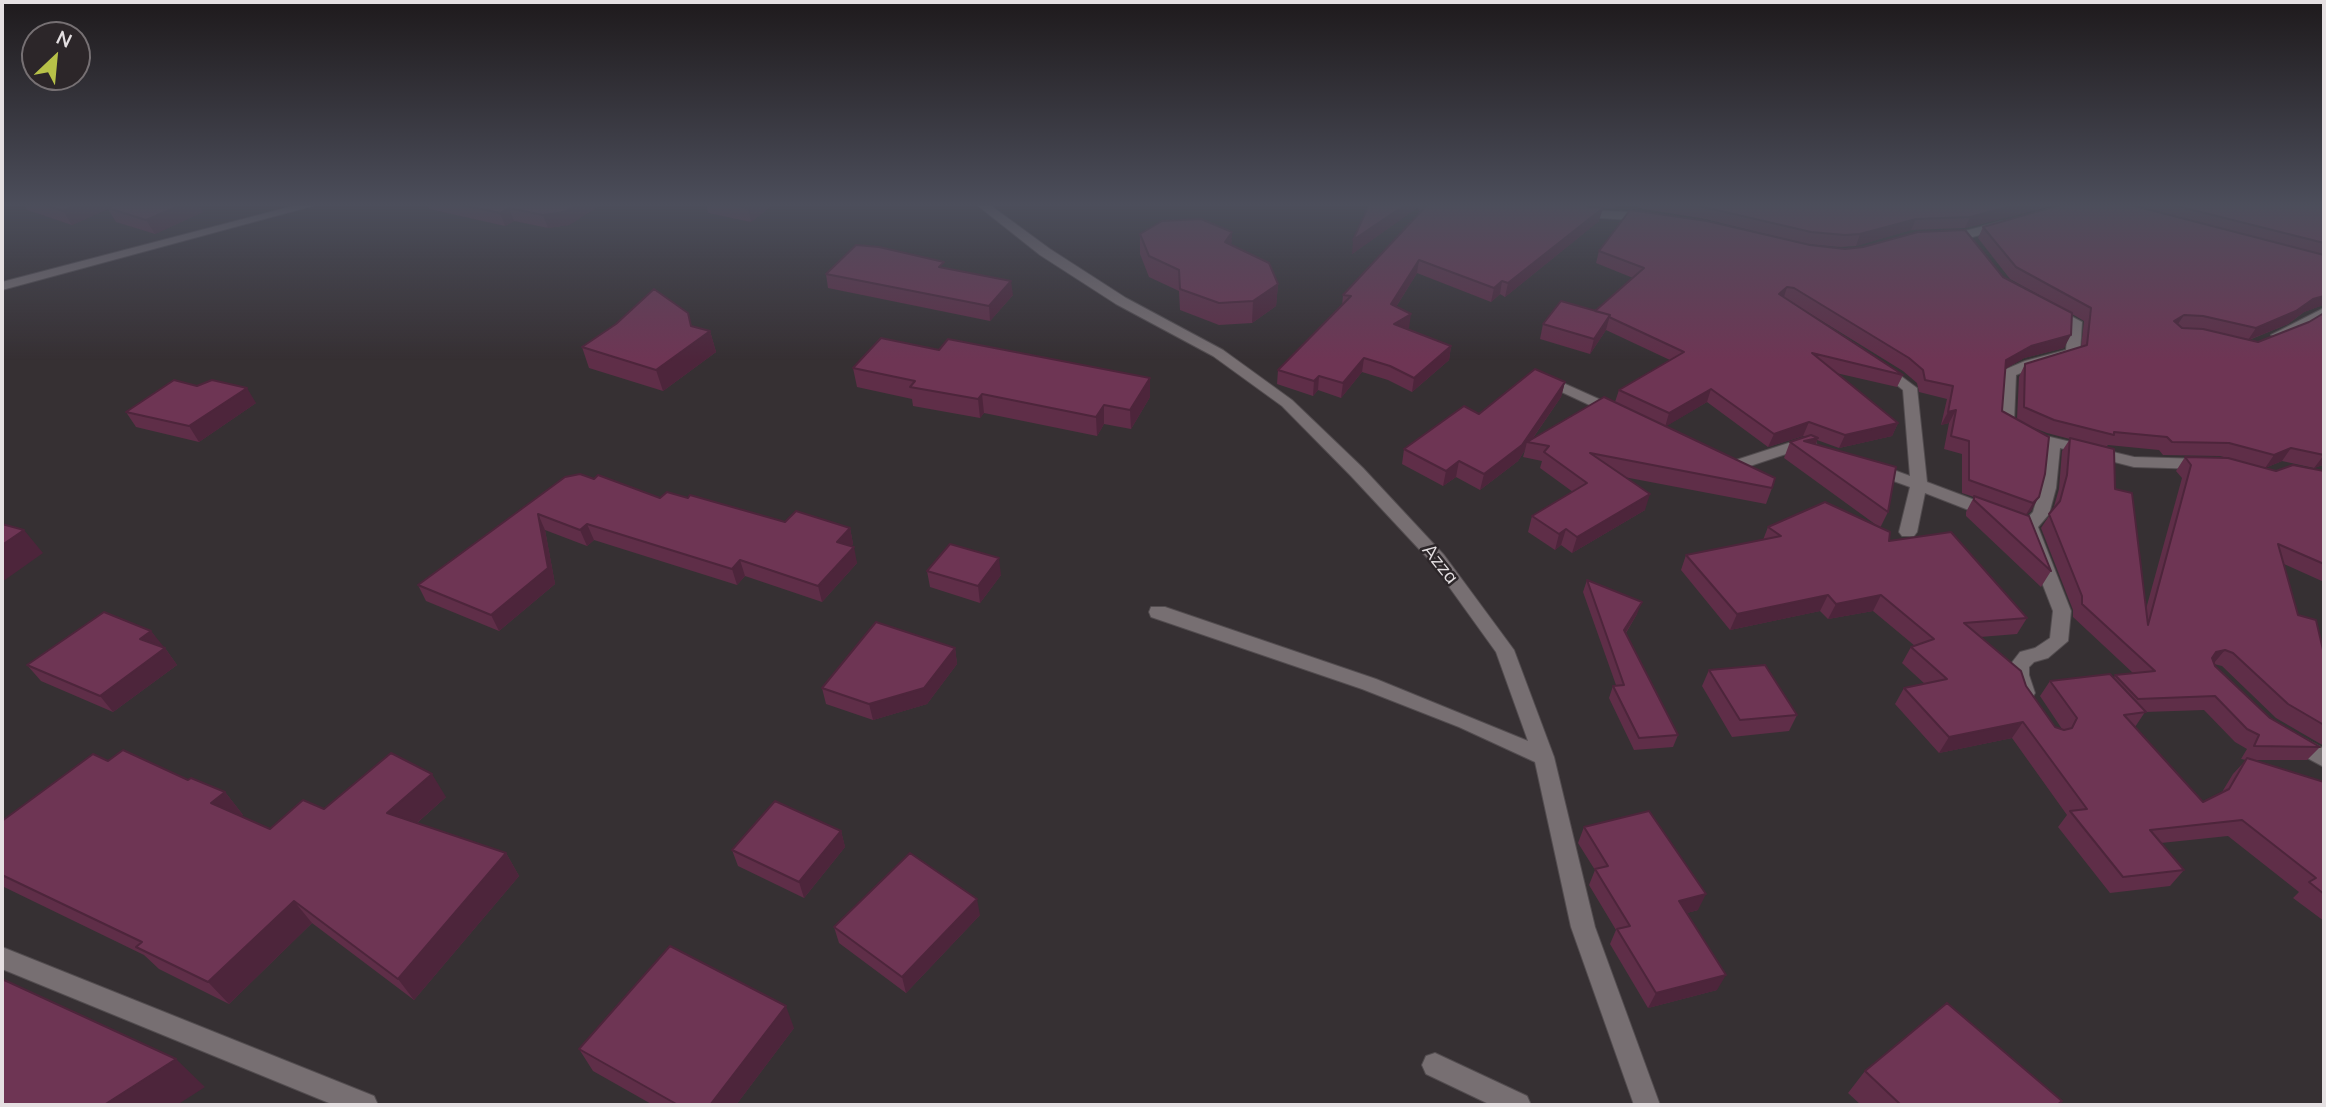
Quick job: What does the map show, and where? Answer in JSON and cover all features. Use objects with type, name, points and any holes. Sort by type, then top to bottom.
[{"type":"street","points":[[2,286],[114,257]]},
{"type":"street","name":"Azza","points":[[1052,257],[1121,301],[1218,353],[1287,403],[1357,472],[1438,559],[1505,650],[1544,757],[1583,928],[1647,1105]]},
{"type":"street","points":[[2039,303],[2075,322],[2073,353],[2030,364],[2009,373],[2006,424],[2041,439],[2134,462],[2219,464]]},
{"type":"street","points":[[2266,339],[2294,329],[2310,317],[2324,312]]},
{"type":"street","points":[[1870,358],[1910,388],[1919,484],[1908,532]]},
{"type":"street","points":[[1539,376],[1635,422]]},
{"type":"street","points":[[1860,463],[2017,521],[2041,514],[2048,488],[2052,448],[2041,439]]},
{"type":"street","points":[[1708,456],[1732,467],[1804,443],[1827,451]]},
{"type":"street","points":[[2017,521],[2062,611],[2060,641],[2042,653],[2027,657],[2020,665],[2019,675],[2032,705]]},
{"type":"street","points":[[1158,611],[1369,684],[1466,722],[1544,757]]},
{"type":"street","points":[[2278,732],[2324,759]]},
{"type":"street","points":[[2,958],[365,1105]]},
{"type":"street","points":[[1436,1065],[1518,1105]]},
{"type":"building","points":[[844,257],[921,257],[944,262],[939,267],[1011,281],[989,306],[826,274]]},
{"type":"building","points":[[1150,257],[1256,257],[1269,263],[1278,284],[1253,301],[1219,303],[1180,289],[1179,270]]},
{"type":"building","points":[[1379,257],[1541,257],[1508,283],[1502,281],[1494,288],[1419,260],[1391,304],[1411,314],[1394,324],[1451,346],[1414,378],[1390,366],[1364,358],[1343,383],[1319,376],[1314,381],[1278,370],[1351,296],[1343,295]]},
{"type":"building","points":[[1614,257],[1987,257],[2003,277],[2072,313],[2071,335],[2031,346],[2006,360],[2002,411],[2049,437],[2045,474],[2039,497],[2033,503],[1969,480],[1969,441],[1951,436],[1956,410],[1948,412],[1953,386],[1925,380],[1923,370],[1909,358],[1794,288],[1787,287],[1779,294],[1903,375],[1812,353],[1898,423],[1845,435],[1809,422],[1774,434],[1711,389],[1669,413],[1619,390],[1684,352],[1609,317],[1610,315],[1595,311],[1644,268]]},
{"type":"building","points":[[2007,257],[2324,257],[2324,296],[2313,299],[2296,311],[2256,328],[2203,316],[2184,315],[2174,321],[2182,328],[2203,329],[2258,342],[2309,322],[2324,313],[2324,455],[2291,448],[2274,455],[2229,443],[2172,442],[2167,437],[2114,432],[2114,435],[2054,420],[2024,407],[2025,364],[2087,345],[2091,308],[2016,267]]},
{"type":"building","points":[[654,289],[688,313],[691,326],[710,331],[656,370],[582,347],[616,324]]},
{"type":"building","points":[[1561,301],[1610,315],[1594,339],[1543,324]]},
{"type":"building","points":[[881,338],[939,350],[948,339],[1150,378],[1130,410],[1104,405],[1096,417],[982,394],[978,399],[910,387],[915,381],[853,368]]},
{"type":"building","points":[[1535,369],[1565,382],[1522,445],[1484,474],[1459,461],[1446,471],[1404,449],[1464,406],[1479,414]]},
{"type":"building","points":[[174,380],[197,386],[212,380],[247,388],[189,426],[126,412]]},
{"type":"building","points":[[1604,397],[1775,478],[1772,488],[1590,453],[1650,494],[1577,537],[1566,529],[1559,534],[1532,516],[1587,483],[1544,452],[1549,446],[1527,442]]},
{"type":"building","points":[[1811,435],[1818,438],[1804,441],[1896,467],[1888,512],[1790,442]]},
{"type":"building","points":[[2070,438],[2114,449],[2115,489],[2132,493],[2148,625],[2191,465],[2185,457],[2228,458],[2276,471],[2293,465],[2324,471],[2324,564],[2278,544],[2298,615],[2316,620],[2324,654],[2324,725],[2288,704],[2233,653],[2225,650],[2216,652],[2212,658],[2215,666],[2270,718],[2320,747],[2254,746],[2259,735],[2247,729],[2215,696],[2138,699],[2115,675],[2155,671],[2082,604],[2082,596],[2049,514],[2060,501],[2067,475]]},
{"type":"building","points":[[580,474],[594,479],[598,475],[660,498],[667,492],[688,498],[690,495],[785,522],[796,511],[850,528],[837,542],[854,547],[818,586],[740,560],[732,569],[587,524],[580,530],[538,514],[548,568],[491,615],[418,585],[565,477]]},
{"type":"building","points":[[1974,496],[2029,516],[2051,571],[1974,500]]},
{"type":"building","points":[[1825,502],[1890,532],[1889,541],[1951,532],[2027,618],[1964,623],[2021,671],[2026,686],[2055,727],[2064,730],[2072,728],[2077,718],[2050,681],[2110,674],[2146,712],[2124,715],[2203,802],[2229,789],[2247,758],[2324,782],[2324,894],[2309,882],[2316,878],[2242,820],[2150,830],[2184,870],[2123,877],[2070,811],[2087,809],[2023,722],[1949,737],[1904,688],[1947,679],[1911,647],[1934,639],[1881,595],[1836,604],[1828,595],[1737,614],[1686,555],[1781,536],[1768,527]]},
{"type":"building","points":[[2,524],[24,530],[2,545]]},
{"type":"building","points":[[950,544],[999,558],[978,586],[927,571]]},
{"type":"building","points":[[1587,580],[1642,602],[1624,630],[1678,735],[1639,738],[1613,686],[1624,685]]},
{"type":"building","points":[[104,612],[151,631],[140,639],[165,648],[100,696],[27,665]]},
{"type":"building","points":[[876,622],[955,648],[924,688],[869,704],[822,688]]},
{"type":"building","points":[[1765,665],[1797,715],[1740,720],[1709,670]]},
{"type":"building","points":[[123,750],[188,780],[191,778],[225,792],[211,803],[270,829],[303,800],[324,809],[391,753],[432,774],[387,813],[506,853],[398,979],[294,901],[208,982],[136,947],[142,942],[2,875],[2,821],[93,754],[108,761]]},
{"type":"building","points":[[775,801],[841,831],[799,882],[732,850]]},
{"type":"building","points":[[1649,811],[1706,894],[1679,901],[1726,975],[1656,993],[1617,929],[1630,926],[1595,869],[1608,866],[1584,827]]},
{"type":"building","points":[[910,853],[977,899],[902,977],[834,927]]},
{"type":"building","points":[[670,946],[786,1006],[710,1105],[678,1105],[579,1049]]},
{"type":"building","points":[[2,979],[176,1059],[104,1105],[2,1105]]},
{"type":"building","points":[[1947,1003],[2062,1101],[2057,1105],[1901,1105],[1865,1071]]}]
